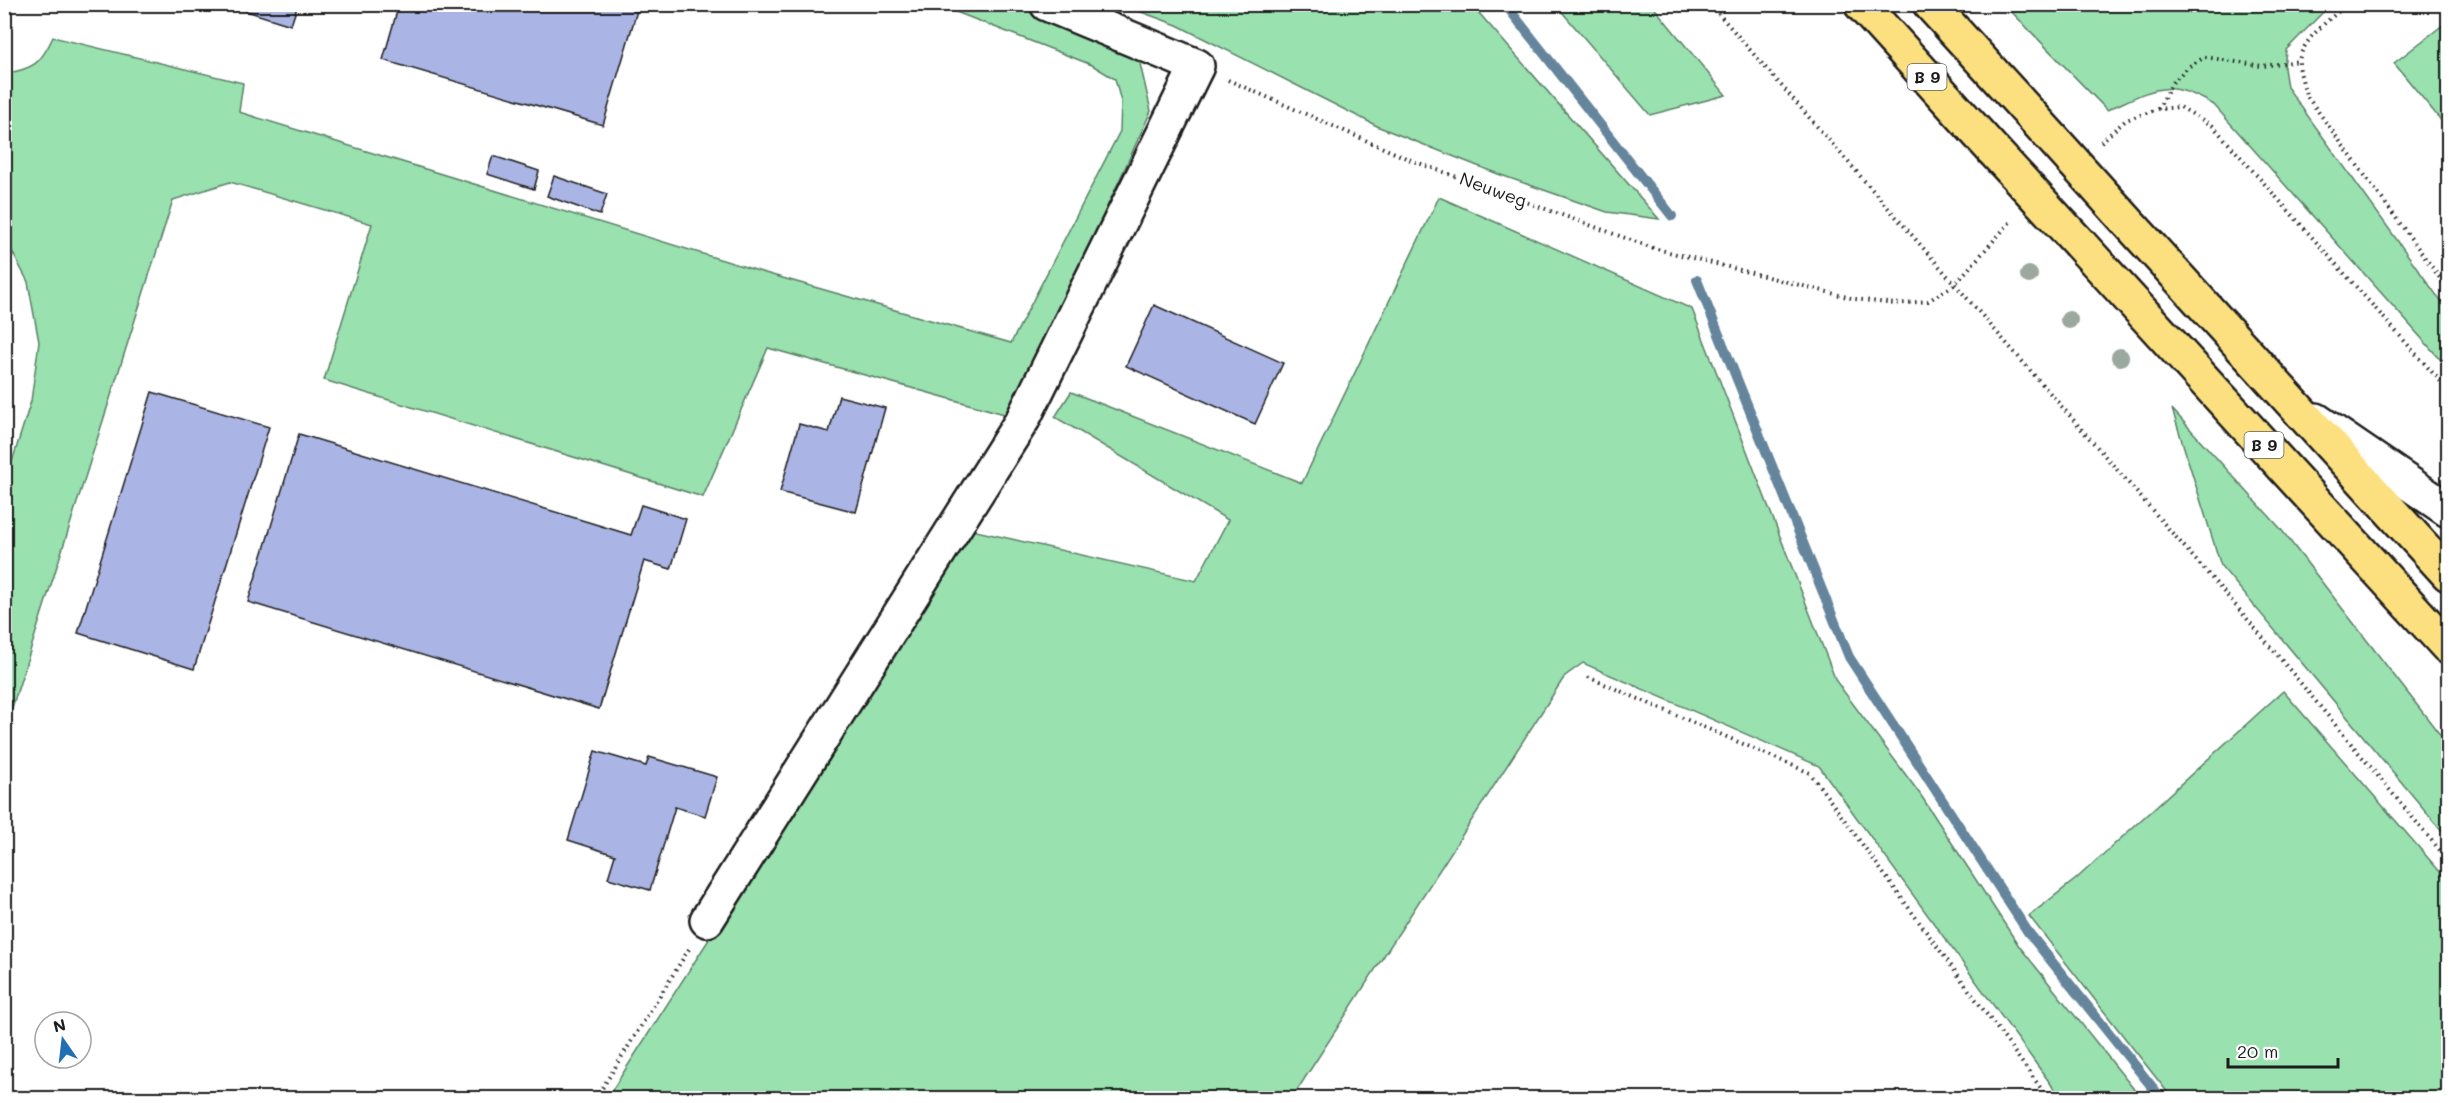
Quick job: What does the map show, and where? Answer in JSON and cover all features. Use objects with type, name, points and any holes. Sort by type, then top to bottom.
[{"type":"highway","name":"B 9","points":[[1861,4],[2448,647]]},
{"type":"highway","name":"B 9","points":[[1930,4],[2448,574]]},
{"type":"lane","points":[[707,920],[1023,419],[1197,66],[1047,4]]},
{"type":"lane","points":[[2295,405],[2442,502]]},
{"type":"path","points":[[1710,4],[2250,622],[2448,860]]},
{"type":"path","points":[[2348,4],[2330,19],[2306,46],[2299,61],[2306,95],[2448,289]]},
{"type":"path","points":[[2158,109],[2173,82],[2188,67],[2205,57],[2262,66],[2299,61]]},
{"type":"path","name":"Neuweg","points":[[1197,66],[1413,162],[1653,248],[1855,299],[1885,303],[1928,301],[1954,285],[2002,229]]},
{"type":"path","points":[[2126,120],[2158,109],[2180,107],[2213,126],[2448,390]]},
{"type":"path","points":[[1588,677],[1810,773],[2048,1098]]},
{"type":"path","points":[[596,1098],[707,920]]},
{"type":"green space","points":[[938,5],[1027,5],[1110,35],[1138,55],[1151,111],[1040,354],[1008,415],[768,348],[703,497],[324,380],[372,224],[230,182],[173,200],[5,730],[5,484],[31,401],[39,342],[28,282],[5,238],[5,74],[30,67],[44,54],[53,37],[243,83],[239,112],[765,273],[1011,343],[1120,131],[1121,102],[1115,79],[1092,65]]},
{"type":"green space","points":[[1122,5],[1472,5],[1659,219],[1607,212],[1498,174],[1379,127],[1177,25]]},
{"type":"green space","points":[[1556,5],[1652,5],[1726,95],[1650,115]]},
{"type":"green space","points":[[2005,5],[2330,5],[2286,50],[2284,68],[2287,87],[2448,311],[2448,368],[2214,105],[2184,91],[2160,89],[2137,96],[2107,110]]},
{"type":"green space","points":[[2448,21],[2448,129],[2394,63]]},
{"type":"green space","points":[[1439,197],[1692,309],[1836,681],[1920,794],[2019,946],[2141,1098],[2061,1098],[1819,766],[1583,663],[1565,676],[1292,1098],[607,1098],[972,530],[1196,581],[1228,520],[1055,417],[1071,392],[1302,483]]},
{"type":"green space","points":[[2172,409],[2280,528],[2448,745],[2448,838],[2221,566]]},
{"type":"green space","points":[[2283,691],[2448,881],[2448,1098],[2172,1098],[2029,916],[2076,879]]},
{"type":"building","points":[[224,4],[298,4],[291,25]]},
{"type":"building","points":[[399,4],[639,4],[603,125],[383,60]]},
{"type":"building","points":[[493,156],[539,171],[534,189],[487,174]]},
{"type":"building","points":[[554,176],[607,194],[600,215],[547,196]]},
{"type":"building","points":[[1154,305],[1283,363],[1255,424],[1126,366]]},
{"type":"building","points":[[152,392],[269,427],[194,669],[78,633]]},
{"type":"building","points":[[839,396],[885,408],[856,512],[780,492],[799,424],[829,432]]},
{"type":"building","points":[[299,434],[631,535],[641,505],[686,519],[671,569],[644,561],[599,709],[248,602]]},
{"type":"building","points":[[595,751],[646,766],[649,757],[717,777],[705,816],[675,807],[650,890],[608,878],[615,855],[568,840]]},
{"type":"waterway","points":[[1505,4],[1672,216]]},
{"type":"waterway","points":[[1697,280],[1849,657],[2028,932],[2161,1098]]}]
